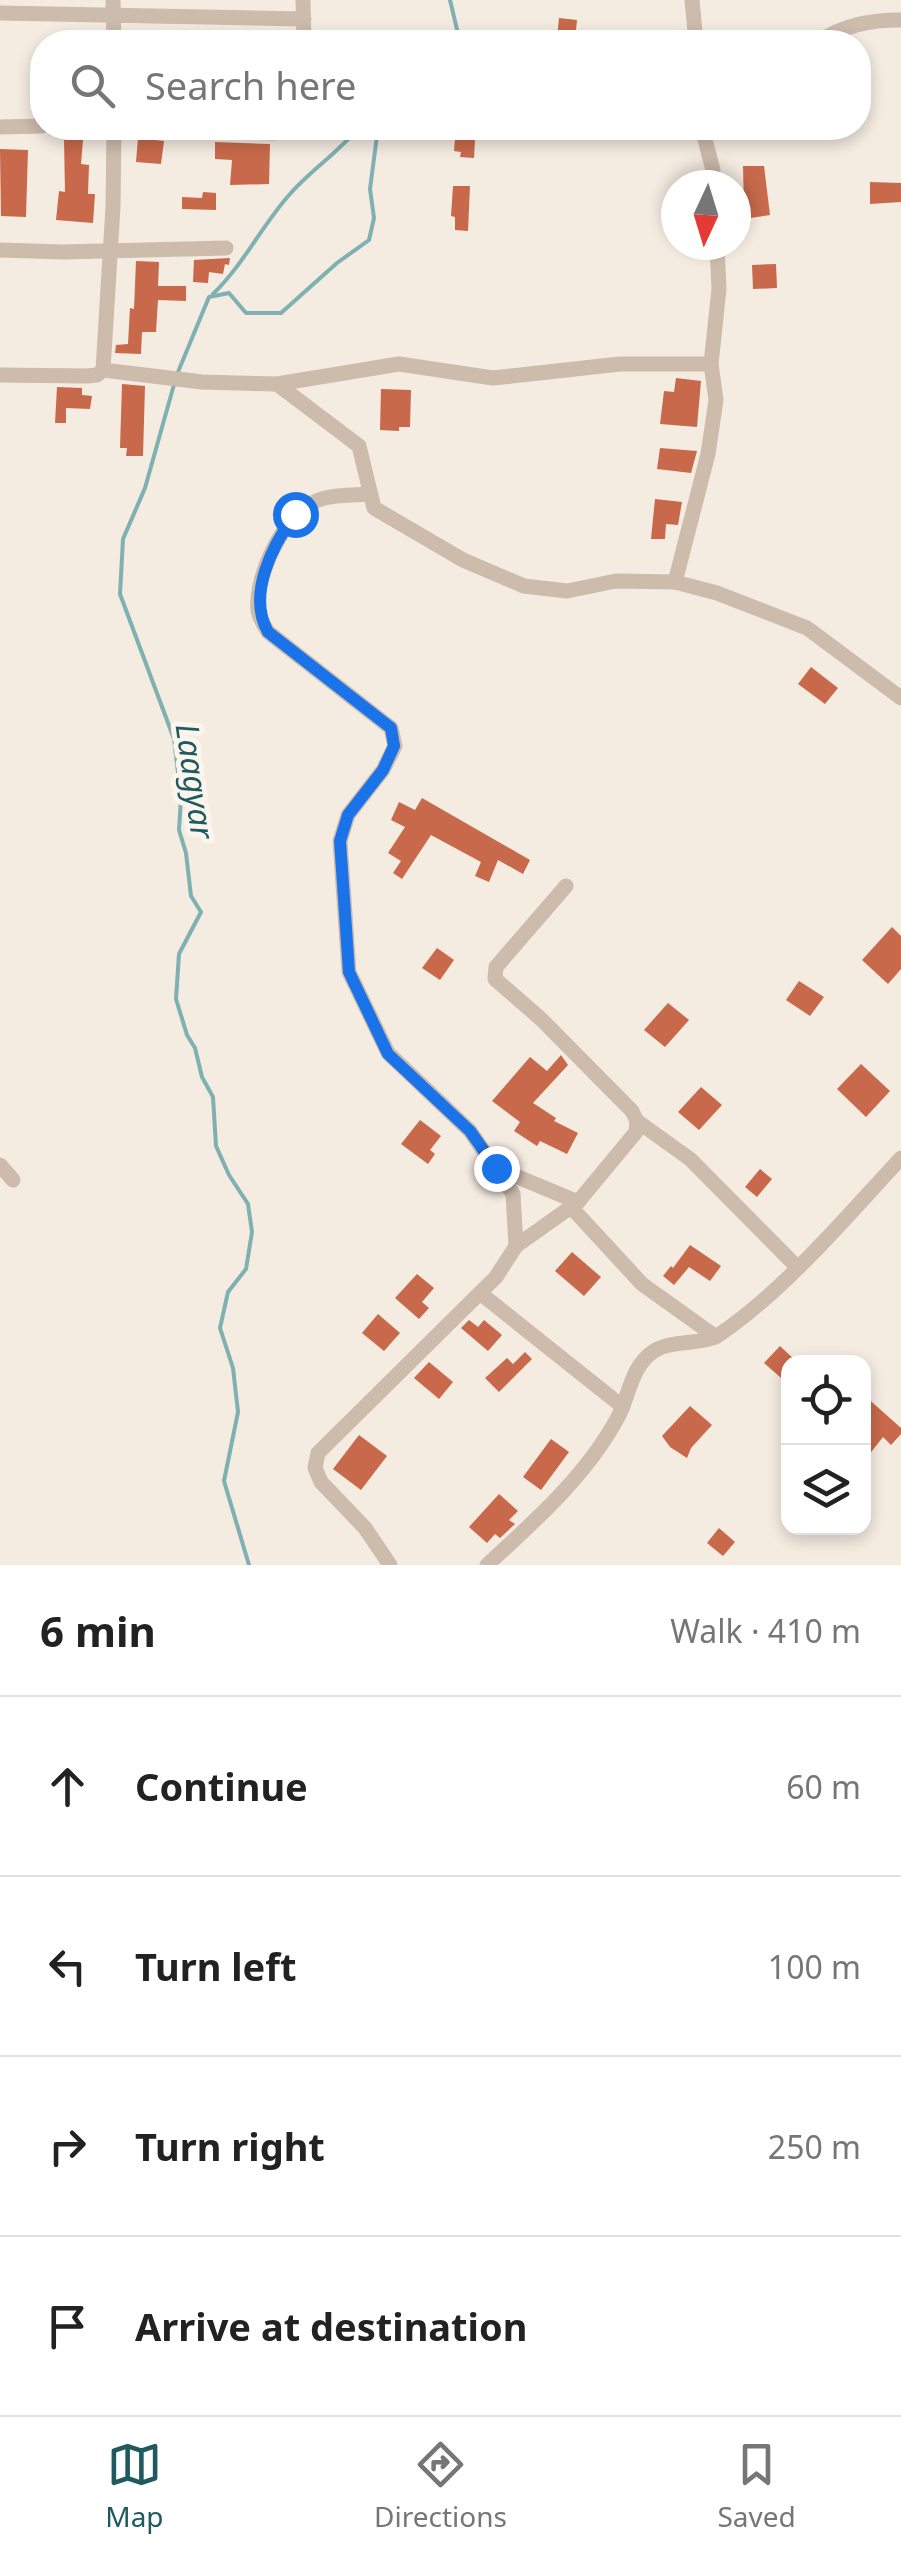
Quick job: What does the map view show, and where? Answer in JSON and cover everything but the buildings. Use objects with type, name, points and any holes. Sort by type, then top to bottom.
[{"type":"street","points":[[113,0],[114,30]]},
{"type":"street","points":[[303,0],[304,30]]},
{"type":"street","points":[[692,0],[695,30]]},
{"type":"street","points":[[0,13],[304,20]]},
{"type":"street","points":[[838,30],[872,20],[901,20]]},
{"type":"street","points":[[0,128],[30,127]]},
{"type":"street","points":[[103,370],[114,140]]},
{"type":"street","points":[[705,140],[713,170]]},
{"type":"street","points":[[0,250],[226,248]]},
{"type":"street","points":[[676,582],[708,454],[716,400],[711,364],[719,289],[718,260]]},
{"type":"street","points":[[0,375],[88,376],[103,370],[202,382],[277,384],[398,364],[493,378],[620,364],[711,364]]},
{"type":"street","points":[[277,384],[359,446],[374,508],[464,560],[524,586],[567,591],[616,581],[676,582],[717,593],[807,628],[901,698]]},
{"type":"street","points":[[369,494],[318,499],[295,514],[280,534],[259,591],[258,614],[268,632],[391,728],[394,746],[383,770],[348,815],[340,841],[349,972],[388,1054],[470,1131],[513,1194],[516,1246]]},
{"type":"street","points":[[390,1565],[365,1528],[321,1482],[315,1468],[318,1453],[496,1277],[516,1246],[574,1204],[636,1132],[632,1111],[495,979],[496,967],[566,886]]},
{"type":"street","points":[[636,1120],[690,1160],[796,1266]]},
{"type":"street","points":[[487,1565],[549,1508],[608,1436],[635,1371],[656,1350],[716,1337],[762,1301],[901,1158]]},
{"type":"street","points":[[0,1165],[13,1180]]},
{"type":"street","points":[[496,1168],[574,1204],[642,1284],[716,1337]]},
{"type":"street","points":[[480,1293],[623,1407]]},
{"type":"waterway","name":"Laagyar","points":[[450,0],[457,30]]},
{"type":"waterway","points":[[213,294],[290,194],[347,140]]},
{"type":"waterway","name":"Laagyar","points":[[178,372],[209,297],[229,293],[246,313],[281,313],[369,240],[374,218],[370,189],[376,140]]},
{"type":"waterway","name":"Laagyar","points":[[175,381],[145,488],[123,539],[120,594],[174,739],[181,798],[179,830],[191,896],[201,912],[179,954],[176,999],[202,1077],[213,1097],[216,1146],[248,1204],[252,1232],[246,1269],[228,1292],[220,1328],[233,1368],[238,1412],[224,1481],[249,1565]]},
{"type":"route","points":[[295,514],[280,534],[259,591],[258,614],[268,632],[391,728],[394,746],[383,770],[348,815],[340,841],[349,972],[388,1054],[470,1131],[496,1168]]}]
